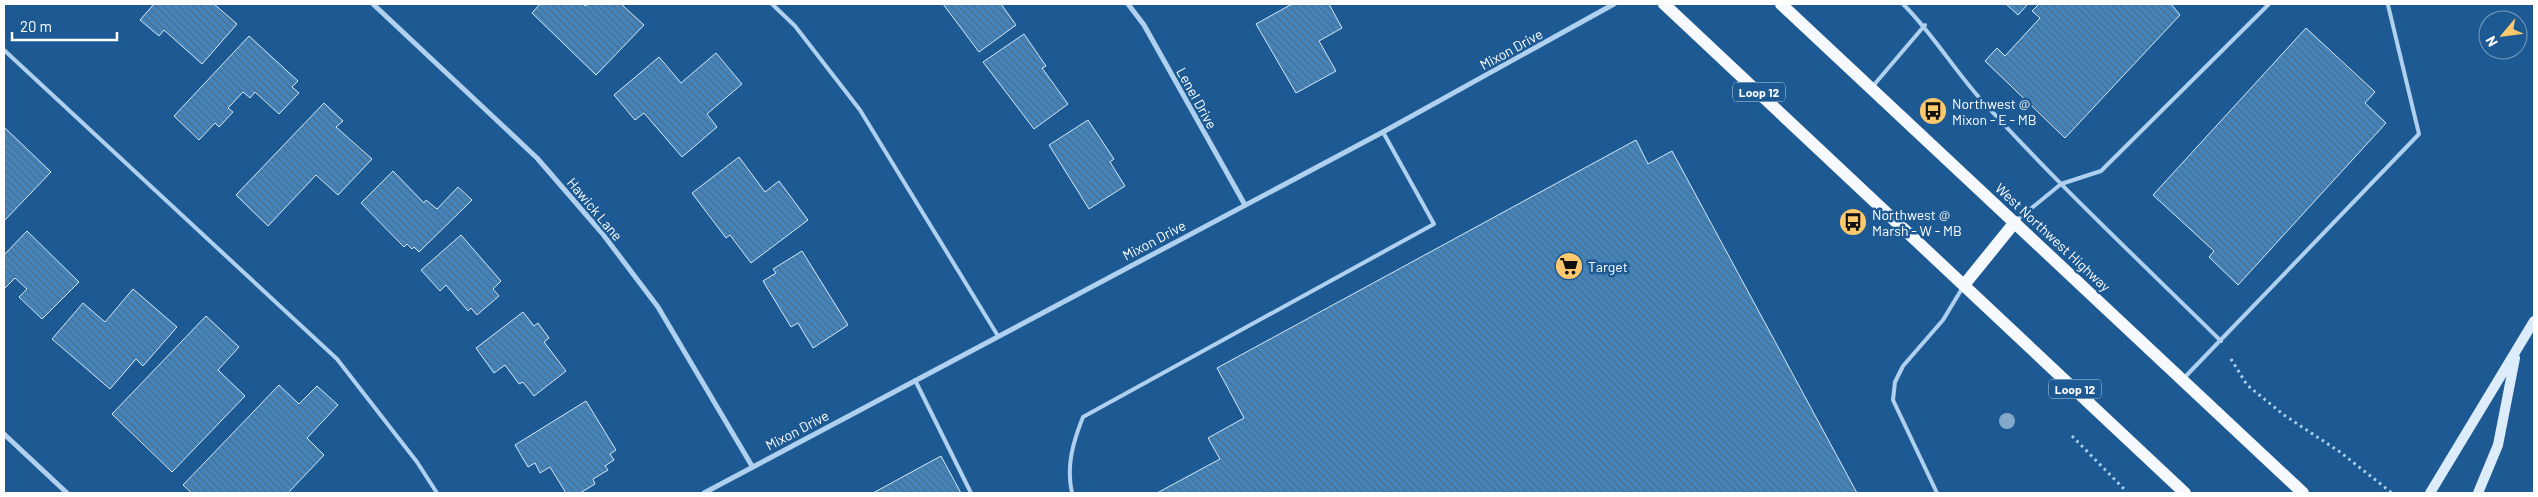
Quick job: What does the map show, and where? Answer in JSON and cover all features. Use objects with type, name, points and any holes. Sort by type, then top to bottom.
[{"type":"main road","name":"Loop 12","points":[[1664,4],[2186,493]]},
{"type":"main road","name":"West Northwest Highway","points":[[1781,4],[2303,493]]},
{"type":"main road","points":[[1964,285],[2015,222]]},
{"type":"main road","points":[[2430,493],[2534,321]]},
{"type":"main road","points":[[2478,493],[2498,445],[2516,353]]},
{"type":"street","name":"Hawick Lane","points":[[373,4],[537,158],[602,233],[658,307],[752,466]]},
{"type":"street","name":"Lenel Drive","points":[[1128,4],[1144,25],[1245,205]]},
{"type":"street","name":"Mixon Drive","points":[[704,493],[1383,132],[1614,4]]},
{"type":"street","points":[[4,434],[67,493]]},
{"type":"lane","points":[[772,4],[795,26],[860,110],[998,336]]},
{"type":"lane","points":[[1903,4],[1925,26],[1976,94],[2061,184],[2221,341]]},
{"type":"lane","points":[[2015,222],[2061,184],[2101,171],[2268,4]]},
{"type":"lane","points":[[2182,380],[2419,134],[2388,5]]},
{"type":"lane","points":[[1871,88],[1925,26]]},
{"type":"lane","points":[[4,50],[337,359],[417,462],[437,493]]},
{"type":"lane","points":[[1072,493],[1069,480],[1072,447],[1083,417],[1434,224],[1383,132]]},
{"type":"lane","points":[[1937,493],[1893,400],[1895,382],[1903,366],[1942,320],[1964,285]]},
{"type":"lane","points":[[915,380],[972,493]]},
{"type":"path","points":[[2221,341],[2247,385],[2284,414],[2340,452],[2392,493]]},
{"type":"path","points":[[2072,436],[2124,490]]},
{"type":"building","points":[[154,4],[214,4],[237,24],[202,64],[164,30],[159,36],[140,20]]},
{"type":"building","points":[[540,4],[583,4],[585,6],[588,4],[621,4],[644,25],[596,75],[532,13]]},
{"type":"building","points":[[943,4],[1001,4],[1016,25],[979,52]]},
{"type":"building","points":[[1292,4],[1329,4],[1342,28],[1319,41],[1336,71],[1296,93],[1256,24]]},
{"type":"building","points":[[2006,4],[2028,4],[2018,15]]},
{"type":"building","points":[[2039,4],[2171,4],[2180,15],[2065,138],[1985,61],[1997,48],[2005,56],[2040,18],[2032,11]]},
{"type":"building","points":[[2306,28],[2375,92],[2365,103],[2386,123],[2238,285],[2209,257],[2214,251],[2153,195]]},
{"type":"building","points":[[1024,34],[1046,66],[1042,68],[1068,104],[1034,129],[983,62]]},
{"type":"building","points":[[249,36],[298,81],[292,87],[299,93],[279,114],[255,92],[250,98],[243,92],[228,108],[233,112],[219,127],[215,123],[199,140],[174,116]]},
{"type":"building","points":[[716,53],[742,84],[707,114],[717,127],[682,157],[644,113],[635,120],[614,95],[659,57],[681,83]]},
{"type":"building","points":[[324,103],[343,121],[336,127],[372,159],[338,195],[316,175],[268,226],[236,195]]},
{"type":"building","points":[[1088,120],[1114,159],[1110,162],[1125,186],[1089,209],[1049,145]]},
{"type":"building","points":[[4,127],[51,172],[4,221]]},
{"type":"building","name":"Target","points":[[1636,140],[1648,164],[1672,151],[1857,493],[1157,493],[1220,459],[1208,438],[1244,418],[1217,368]]},
{"type":"building","points":[[739,157],[765,192],[779,181],[808,220],[751,263],[730,235],[726,238],[692,193]]},
{"type":"building","points":[[393,171],[424,203],[426,200],[437,209],[458,187],[472,200],[419,252],[407,244],[404,247],[361,203]]},
{"type":"building","points":[[27,231],[79,282],[42,319],[19,297],[27,289],[15,278],[4,289],[4,255]]},
{"type":"building","points":[[461,235],[501,281],[493,289],[499,296],[477,315],[471,308],[468,311],[446,285],[440,291],[421,270]]},
{"type":"building","points":[[802,251],[848,325],[813,348],[798,323],[791,327],[763,281],[776,273],[773,269]]},
{"type":"building","points":[[133,289],[177,327],[143,366],[136,359],[110,389],[52,339],[83,303],[105,322]]},
{"type":"building","points":[[523,312],[534,326],[538,323],[549,338],[544,342],[566,371],[534,396],[523,382],[519,384],[505,365],[494,373],[476,348]]},
{"type":"building","points":[[206,316],[239,347],[218,370],[245,396],[172,472],[112,414]]},
{"type":"building","points":[[279,385],[299,404],[317,386],[338,405],[307,438],[324,455],[288,493],[192,493],[183,485]]},
{"type":"building","points":[[586,401],[616,450],[610,454],[614,460],[605,466],[608,470],[593,479],[595,484],[580,493],[566,493],[550,467],[540,473],[535,463],[528,467],[515,445]]},
{"type":"building","points":[[941,456],[961,493],[873,493]]},
{"type":"place","name":"Northwest @ Mixon - E - MB","points":[[1933,111]]},
{"type":"place","name":"Northwest @ Marsh - W - MB","points":[[1853,222]]},
{"type":"place","name":"Target","points":[[1569,266]]}]
